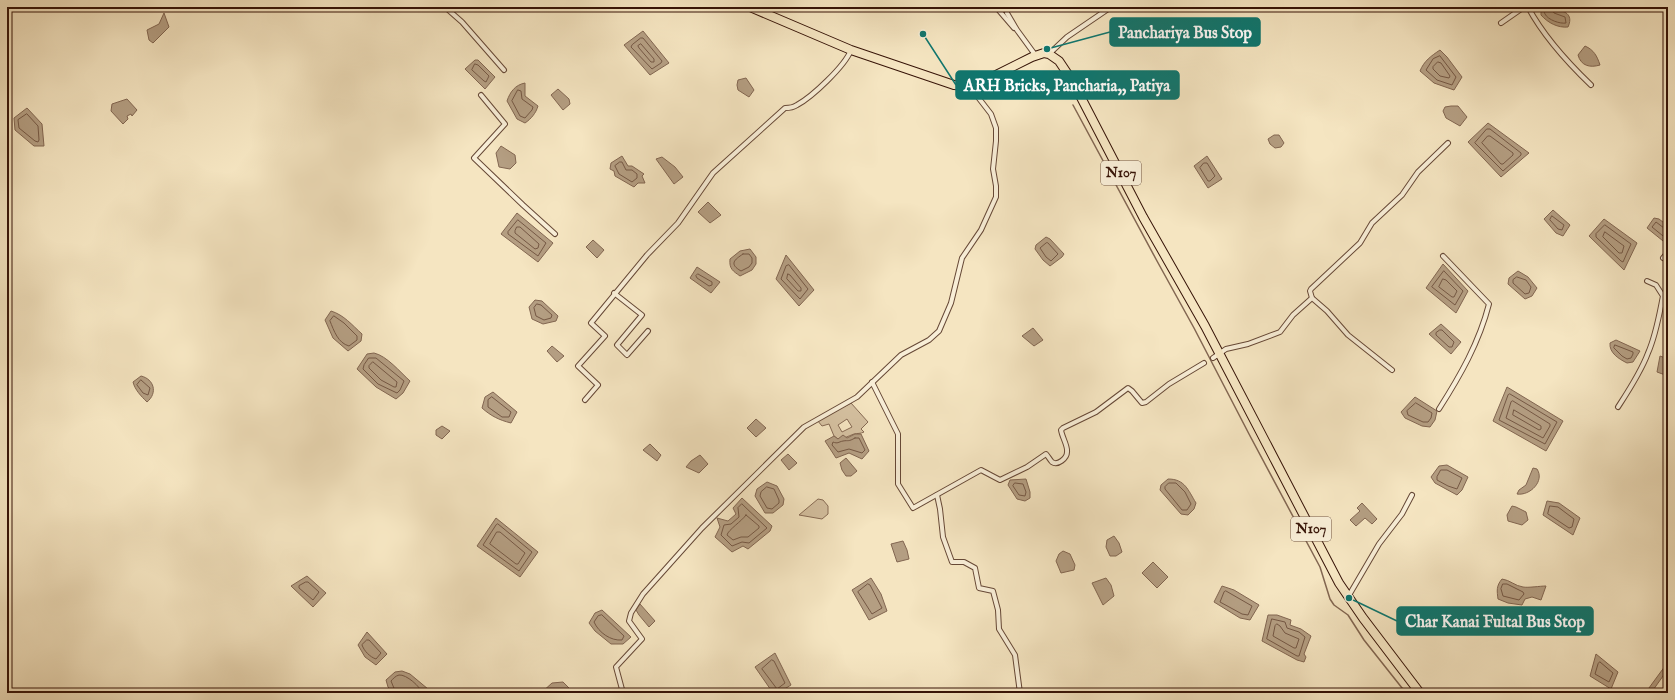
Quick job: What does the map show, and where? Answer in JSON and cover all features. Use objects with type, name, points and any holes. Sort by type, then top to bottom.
[{"type":"highway","points":[[750,7],[851,50],[946,83],[960,86],[973,86],[1036,56],[1044,53],[1049,54]]},
{"type":"highway","name":"N107","points":[[1049,54],[1059,61],[1073,82],[1143,217],[1187,294],[1215,356],[1348,597],[1420,693]]},
{"type":"street","points":[[445,7],[462,22],[504,70]]},
{"type":"street","points":[[996,7],[1017,30]]},
{"type":"street","points":[[1049,54],[1067,36],[1111,7]]},
{"type":"street","points":[[1501,23],[1524,7]]},
{"type":"street","points":[[1528,7],[1538,26],[1556,46],[1567,62],[1591,86]]},
{"type":"street","points":[[1007,13],[1017,30],[1036,56]]},
{"type":"street","points":[[585,400],[598,384],[578,366],[605,336],[591,322],[647,255],[678,223],[713,172],[785,108],[796,106],[813,94],[846,62],[851,50]]},
{"type":"street","points":[[623,693],[616,667],[642,639],[630,621],[631,613],[643,594],[702,528],[804,427],[851,401],[901,355],[929,340],[939,330],[951,303],[962,258],[981,230],[996,197],[993,169],[996,128],[991,114],[974,92],[973,86]]},
{"type":"street","points":[[480,95],[505,124],[474,158],[523,206],[555,234]]},
{"type":"street","points":[[1392,370],[1348,335],[1327,311],[1312,298],[1310,291],[1360,244],[1372,223],[1402,195],[1418,172],[1448,143]]},
{"type":"street","points":[[1663,258],[1668,252]]},
{"type":"street","points":[[1439,409],[1464,370],[1483,327],[1489,304],[1443,256]]},
{"type":"street","points":[[1618,407],[1630,389],[1648,354],[1657,328],[1663,296],[1656,285],[1647,281]]},
{"type":"street","points":[[614,293],[642,315],[617,345],[627,354],[648,331]]},
{"type":"street","points":[[1215,356],[1226,349],[1248,344],[1280,332],[1293,315],[1312,298]]},
{"type":"street","points":[[872,382],[898,434],[898,484],[913,508],[981,470],[1000,480],[1027,467],[1046,454],[1053,462],[1061,461],[1065,458],[1067,452],[1061,430],[1063,428],[1096,412],[1128,388],[1142,403],[1146,402],[1169,384],[1204,363]]},
{"type":"street","points":[[936,495],[940,509],[943,537],[952,562],[964,562],[975,568],[979,588],[993,591],[998,610],[999,629],[1015,655],[1020,693]]},
{"type":"street","points":[[1348,597],[1379,544],[1402,514],[1412,495]]},
{"type":"shaded area","points":[[851,403],[868,422],[861,429],[864,432],[838,439],[834,436],[829,424],[822,426],[817,420]],"holes":[[[847,419],[852,427],[842,432],[838,425]]]},
{"type":"shaded area","points":[[818,499],[823,500],[828,506],[828,514],[822,519],[799,515]]},
{"type":"water","points":[[1541,7],[1555,7],[1556,10],[1566,13],[1570,20],[1568,27],[1557,26],[1547,20],[1541,15]]},
{"type":"water","points":[[164,13],[169,27],[153,43],[149,40],[147,30],[159,24]]},
{"type":"water","points":[[643,31],[669,63],[650,75],[624,45]]},
{"type":"water","points":[[1585,46],[1591,49],[1595,54],[1600,65],[1589,66],[1581,62],[1578,55]]},
{"type":"water","points":[[1440,50],[1462,77],[1454,90],[1434,83],[1420,71],[1428,59]]},
{"type":"water","points":[[475,60],[478,60],[495,77],[485,89],[465,69]]},
{"type":"water","points":[[746,78],[754,90],[749,97],[738,90],[737,85],[738,80]]},
{"type":"water","points":[[525,83],[525,96],[538,106],[533,116],[525,123],[517,119],[507,101],[513,89],[518,85]]},
{"type":"water","points":[[558,89],[569,99],[570,104],[563,110],[551,95]]},
{"type":"water","points":[[127,99],[137,110],[132,116],[131,114],[127,116],[128,119],[123,124],[111,111],[112,104]]},
{"type":"water","points":[[1458,106],[1467,117],[1460,126],[1446,118],[1443,111],[1445,107]]},
{"type":"water","points":[[27,108],[42,124],[44,146],[34,146],[15,130],[14,118]]},
{"type":"water","points":[[1488,123],[1529,153],[1501,177],[1468,142]]},
{"type":"water","points":[[1274,135],[1279,135],[1284,143],[1281,147],[1275,148],[1270,144],[1268,139]]},
{"type":"water","points":[[501,146],[515,155],[516,163],[510,169],[499,167],[496,153]]},
{"type":"water","points":[[622,156],[628,166],[632,166],[644,174],[642,176],[645,183],[638,183],[634,187],[615,176],[614,171],[610,169],[611,163]]},
{"type":"water","points":[[1207,156],[1222,179],[1208,188],[1194,166]]},
{"type":"water","points":[[662,157],[675,167],[683,177],[674,184],[656,159]]},
{"type":"water","points":[[708,202],[721,215],[710,223],[698,212]]},
{"type":"water","points":[[1553,210],[1570,225],[1563,236],[1556,233],[1544,219]]},
{"type":"water","points":[[517,213],[553,243],[538,262],[501,234]]},
{"type":"water","points":[[1654,218],[1659,219],[1668,226],[1668,245],[1647,228]]},
{"type":"water","points":[[1604,219],[1637,243],[1624,270],[1589,236]]},
{"type":"water","points":[[1046,237],[1050,239],[1064,254],[1050,266],[1043,260],[1035,249],[1036,245]]},
{"type":"water","points":[[593,240],[604,250],[597,258],[586,247]]},
{"type":"water","points":[[750,249],[756,257],[756,264],[752,270],[740,276],[732,269],[730,259],[740,251]]},
{"type":"water","points":[[786,255],[814,290],[799,306],[776,279]]},
{"type":"water","points":[[1443,264],[1468,291],[1456,313],[1426,288]]},
{"type":"water","points":[[697,267],[720,282],[711,293],[690,278]]},
{"type":"water","points":[[1518,271],[1528,277],[1537,288],[1532,296],[1525,299],[1508,284],[1509,278]]},
{"type":"water","points":[[535,300],[542,301],[558,316],[556,321],[543,324],[532,319],[529,307]]},
{"type":"water","points":[[331,311],[344,318],[362,334],[361,341],[348,351],[333,338],[325,320]]},
{"type":"water","points":[[1441,324],[1461,342],[1451,354],[1429,334]]},
{"type":"water","points":[[1033,328],[1043,340],[1034,346],[1022,336]]},
{"type":"water","points":[[1616,340],[1640,351],[1633,362],[1627,363],[1613,353],[1610,343]]},
{"type":"water","points":[[552,346],[564,356],[557,362],[547,351]]},
{"type":"water","points":[[374,353],[384,357],[410,381],[403,393],[396,399],[376,387],[357,369],[367,354]]},
{"type":"water","points":[[1660,356],[1668,359],[1668,376],[1657,372]]},
{"type":"water","points":[[141,376],[149,380],[153,387],[153,395],[147,402],[140,395],[133,382]]},
{"type":"water","points":[[1507,387],[1563,421],[1546,451],[1493,421]]},
{"type":"water","points":[[493,392],[517,412],[511,423],[495,417],[482,408],[485,397]]},
{"type":"water","points":[[1415,397],[1437,411],[1435,420],[1430,427],[1422,426],[1405,418],[1401,412]]},
{"type":"water","points":[[756,419],[766,428],[756,437],[747,428]]},
{"type":"water","points":[[442,426],[450,431],[442,439],[436,435],[436,430]]},
{"type":"water","points":[[855,434],[861,434],[869,451],[862,459],[849,453],[836,458],[825,441],[834,436],[838,439],[843,435],[847,438]]},
{"type":"water","points":[[650,444],[661,455],[657,461],[643,450]]},
{"type":"water","points":[[788,454],[797,463],[789,470],[781,460]]},
{"type":"water","points":[[700,455],[708,464],[699,473],[686,467],[691,461]]},
{"type":"water","points":[[846,458],[857,471],[851,476],[846,476],[840,463]]},
{"type":"water","points":[[1447,465],[1468,477],[1462,490],[1457,495],[1435,483],[1431,477],[1439,466]]},
{"type":"water","points":[[1533,468],[1537,469],[1539,474],[1538,483],[1527,493],[1517,494],[1519,490],[1526,485]]},
{"type":"water","points":[[1026,479],[1030,492],[1030,498],[1025,501],[1017,499],[1008,485],[1010,480]]},
{"type":"water","points":[[1168,479],[1174,479],[1182,483],[1196,503],[1194,509],[1188,515],[1181,514],[1160,490],[1161,485]]},
{"type":"water","points":[[767,482],[777,486],[784,499],[783,505],[773,513],[765,513],[755,496],[757,489]]},
{"type":"water","points":[[742,498],[772,526],[770,531],[748,549],[743,546],[732,552],[715,537],[720,527],[717,518],[728,521],[736,514],[733,508]]},
{"type":"water","points":[[1547,501],[1559,503],[1580,518],[1573,535],[1543,515]]},
{"type":"water","points":[[1362,503],[1377,519],[1372,524],[1365,518],[1356,526],[1350,520],[1360,511],[1357,508]]},
{"type":"water","points":[[1512,506],[1526,512],[1528,520],[1522,525],[1508,521],[1507,515]]},
{"type":"water","points":[[496,518],[538,552],[520,577],[477,546]]},
{"type":"water","points":[[1114,536],[1119,543],[1122,552],[1116,556],[1110,556],[1106,547],[1107,540]]},
{"type":"water","points":[[903,541],[909,559],[897,562],[891,544]]},
{"type":"water","points":[[1063,551],[1070,554],[1075,565],[1074,570],[1061,573],[1056,561],[1059,554]]},
{"type":"water","points":[[1153,562],[1168,577],[1157,588],[1142,573]]},
{"type":"water","points":[[307,576],[326,593],[313,607],[291,586]]},
{"type":"water","points":[[871,578],[881,594],[887,611],[869,620],[852,590]]},
{"type":"water","points":[[1106,578],[1111,585],[1114,596],[1103,605],[1092,583]]},
{"type":"water","points":[[1502,579],[1523,587],[1546,586],[1541,600],[1532,597],[1525,599],[1522,605],[1508,603],[1498,599],[1498,586]]},
{"type":"water","points":[[1222,586],[1234,590],[1259,605],[1250,620],[1240,618],[1214,602]]},
{"type":"water","points":[[640,604],[655,621],[649,627],[636,610]]},
{"type":"water","points":[[602,610],[631,637],[623,644],[611,644],[595,631],[589,623],[595,613]]},
{"type":"water","points":[[1268,615],[1277,615],[1291,620],[1290,625],[1301,629],[1311,636],[1304,654],[1306,657],[1304,662],[1297,660],[1262,641]]},
{"type":"water","points":[[367,632],[387,654],[376,665],[365,657],[358,645]]},
{"type":"water","points":[[775,653],[791,685],[778,693],[773,693],[755,667]]},
{"type":"water","points":[[1596,654],[1618,672],[1611,689],[1590,676]]},
{"type":"water","points":[[1668,662],[1668,669],[1651,693],[1646,692]]},
{"type":"water","points":[[402,671],[410,674],[428,689],[425,693],[393,693],[388,687],[386,680],[395,672]]},
{"type":"water","points":[[563,682],[574,693],[541,693],[552,683]]},
{"type":"waterway","points":[[1073,105],[1194,328],[1320,567],[1330,599],[1334,605],[1348,615],[1364,640],[1406,693]]},
{"type":"place","name":"ARH Bricks, Pancharia,, Patiya","points":[[923,34]]},
{"type":"place","name":"Panchariya Bus Stop","points":[[1047,49]]},
{"type":"place","name":"Char Kanai Fultal Bus Stop","points":[[1349,598]]}]
